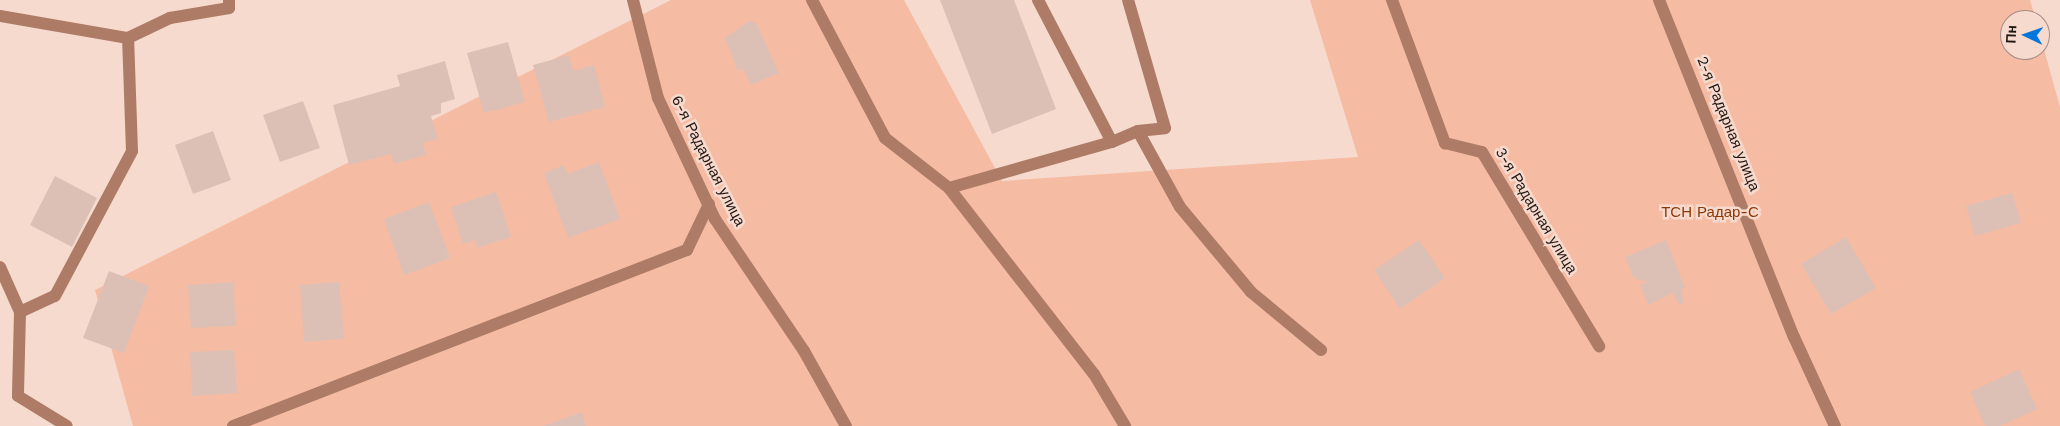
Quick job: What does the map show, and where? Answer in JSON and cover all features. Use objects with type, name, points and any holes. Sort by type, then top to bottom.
[{"type":"street","points":[[0,16],[128,38],[170,18],[229,8],[229,0]]},
{"type":"street","name":"6-я Радарная улица","points":[[633,0],[658,98],[709,204],[804,351],[846,426]]},
{"type":"street","points":[[812,0],[884,138],[949,188],[1094,374],[1126,426]]},
{"type":"street","points":[[1038,0],[1112,142]]},
{"type":"street","points":[[949,188],[1112,142],[1138,131],[1165,128],[1128,0]]},
{"type":"street","name":"3-я Радарная улица","points":[[1392,0],[1445,143],[1482,152],[1599,346]]},
{"type":"street","name":"2-я Радарная улица","points":[[1659,0],[1794,337],[1835,426]]},
{"type":"street","points":[[20,312],[55,296],[132,151],[128,38]]},
{"type":"street","points":[[1138,131],[1180,206],[1228,264],[1252,292],[1320,350]]},
{"type":"street","points":[[233,426],[687,250],[709,204]]},
{"type":"street","points":[[0,267],[20,312],[18,396],[68,426]]},
{"type":"green space","name":"ТСН Радар-С","points":[[671,0],[904,0],[1002,181],[1358,157],[1310,0],[2030,0],[2033,10],[2000,10],[2000,60],[2047,60],[2060,107],[2060,426],[133,426],[95,290]]},
{"type":"building","points":[[940,0],[1014,0],[1056,109],[992,134]]},
{"type":"building","points":[[749,21],[756,23],[779,73],[751,85],[743,69],[738,71],[725,38]]},
{"type":"building","points":[[508,42],[525,102],[484,113],[467,53]]},
{"type":"building","points":[[569,55],[573,71],[594,65],[605,107],[549,122],[533,65]]},
{"type":"building","points":[[445,61],[455,99],[441,103],[441,113],[431,116],[438,139],[423,143],[426,155],[394,164],[391,154],[349,165],[333,105],[400,86],[397,75]]},
{"type":"building","points":[[303,101],[320,148],[280,162],[263,115]]},
{"type":"building","points":[[213,131],[231,180],[193,194],[175,145]]},
{"type":"building","points":[[599,162],[620,219],[568,238],[544,173],[564,165],[567,174]]},
{"type":"building","points":[[55,176],[97,198],[72,247],[30,225]]},
{"type":"building","points":[[496,192],[511,237],[477,248],[475,240],[463,244],[451,207]]},
{"type":"building","points":[[2012,193],[2021,223],[1975,236],[1966,206]]},
{"type":"building","points":[[429,202],[450,258],[404,275],[384,219]]},
{"type":"building","points":[[1846,237],[1876,288],[1831,314],[1801,264]]},
{"type":"building","points":[[1419,240],[1445,278],[1400,309],[1374,270]]},
{"type":"building","points":[[1666,240],[1685,288],[1681,289],[1684,303],[1679,304],[1673,293],[1648,305],[1640,285],[1647,282],[1634,278],[1625,257]]},
{"type":"building","points":[[109,271],[149,286],[124,353],[83,338]]},
{"type":"building","points":[[233,282],[236,326],[191,328],[188,285]]},
{"type":"building","points":[[339,282],[344,339],[304,342],[300,285]]},
{"type":"building","points":[[234,350],[237,393],[192,396],[190,352]]},
{"type":"building","points":[[2019,369],[2037,409],[2000,426],[1985,426],[1970,392]]},
{"type":"building","points":[[582,412],[586,426],[543,426]]}]
